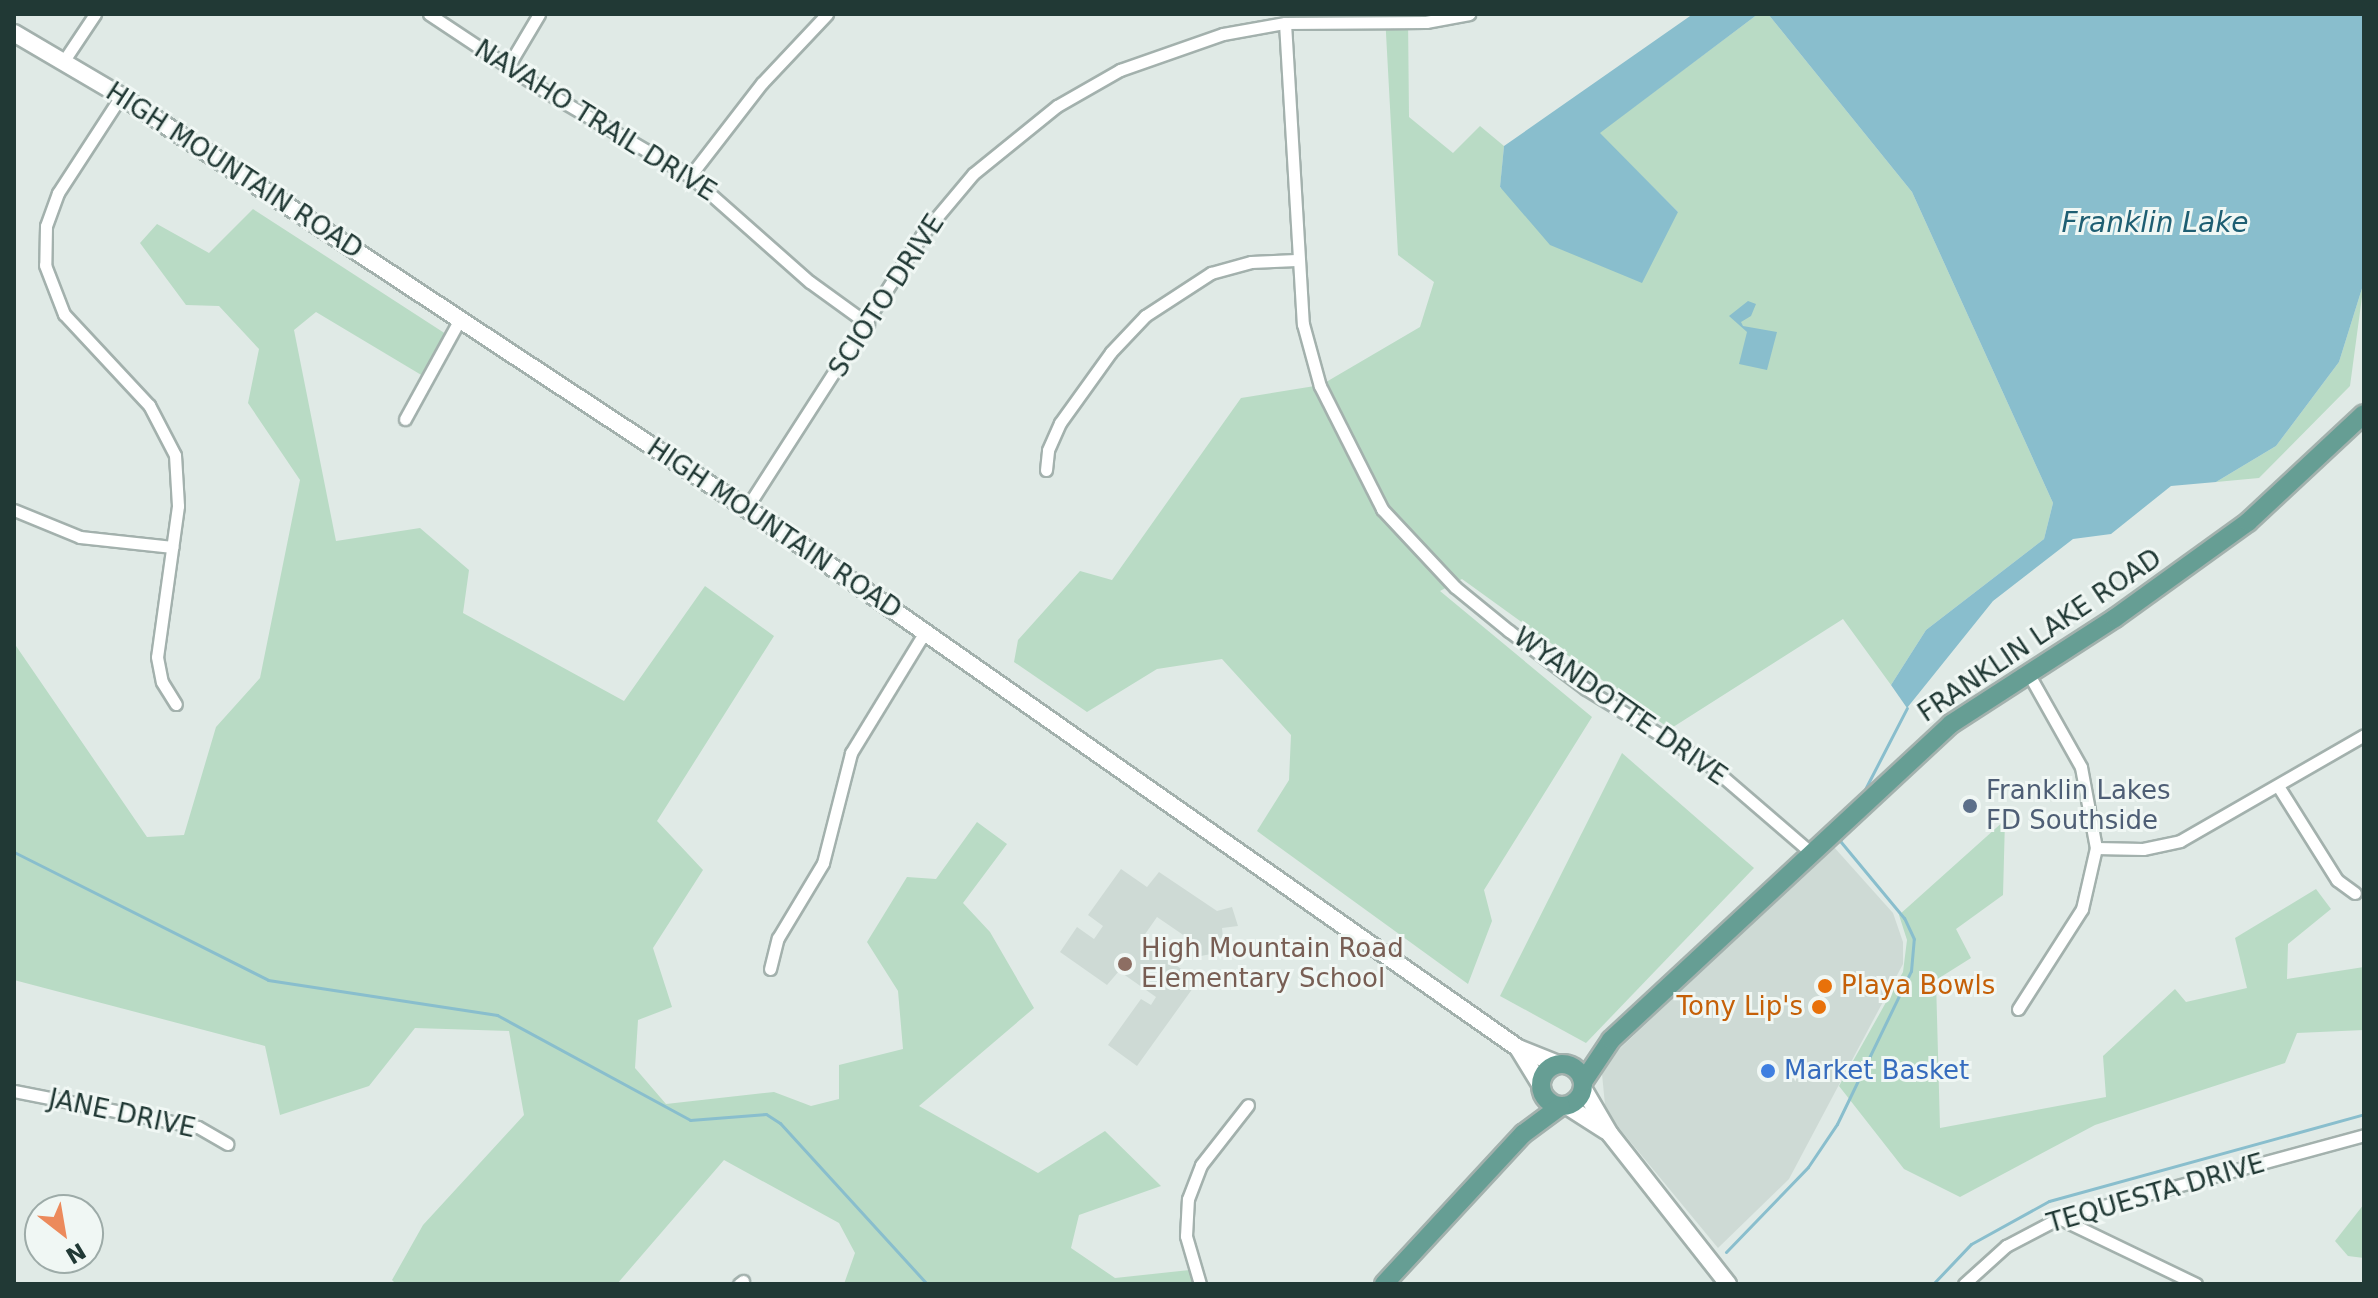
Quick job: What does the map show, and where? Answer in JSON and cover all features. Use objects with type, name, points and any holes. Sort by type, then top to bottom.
[{"type":"main road","name":"HIGH MOUNTAIN ROAD","points":[[14,33],[121,96],[746,509],[1518,1048],[1562,1064]]},
{"type":"main road","name":"FRANKLIN LAKE ROAD","points":[[1583,1085],[1611,1040],[1809,851],[1951,724],[2248,522],[2364,414]]},
{"type":"main road","name":"FRANKLIN LAKE ROAD","points":[[1562,1064],[1611,1040]]},
{"type":"main road","name":"HIGH MOUNTAIN ROAD","points":[[1518,1048],[1541,1087]]},
{"type":"main road","points":[[1523,1134],[1546,1071],[1562,1064],[1578,1070],[1610,1134],[1728,1284]]},
{"type":"main road","points":[[1384,1284],[1523,1134],[1564,1106],[1583,1085]]},
{"type":"main road","points":[[1541,1087],[1564,1106],[1610,1134]]},
{"type":"street","points":[[63,62],[95,14]]},
{"type":"street","name":"NAVAHO TRAIL DRIVE","points":[[429,14],[507,68],[690,176],[810,282],[868,324]]},
{"type":"street","points":[[507,68],[539,14]]},
{"type":"street","points":[[690,176],[762,83],[827,14]]},
{"type":"street","name":"SCIOTO DRIVE","points":[[746,509],[868,324],[884,289],[948,202],[1028,127],[1088,87],[1154,56],[1223,34],[1285,23],[1469,14]]},
{"type":"street","name":"WYANDOTTE DRIVE","points":[[1285,23],[1296,260],[1303,324],[1320,386],[1382,509],[1455,587],[1509,631],[1586,689],[1708,764],[1809,851]]},
{"type":"street","points":[[121,96],[55,201],[46,226],[45,265],[64,314],[149,405],[169,437],[179,493],[157,657],[162,682],[176,704]]},
{"type":"street","points":[[1046,470],[1048,450],[1060,423],[1111,352],[1145,316],[1211,273],[1251,262],[1296,260]]},
{"type":"street","points":[[405,419],[460,319]]},
{"type":"street","points":[[14,510],[60,533],[172,547]]},
{"type":"street","points":[[770,969],[778,938],[823,863],[851,753],[925,632]]},
{"type":"street","points":[[2018,1009],[2082,909],[2096,848],[2081,767],[2028,673]]},
{"type":"street","points":[[2096,848],[2143,849],[2180,841],[2364,735]]},
{"type":"street","points":[[2278,786],[2337,880],[2355,893]]},
{"type":"street","name":"JANE DRIVE","points":[[14,1091],[198,1127],[227,1144]]},
{"type":"street","points":[[1200,1284],[1186,1236],[1188,1199],[1201,1165],[1248,1105]]},
{"type":"street","name":"TEQUESTA DRIVE","points":[[1964,1284],[2006,1246],[2059,1218],[2364,1135]]},
{"type":"street","points":[[2059,1218],[2196,1284]]},
{"type":"shaded area","points":[[1833,846],[1893,913],[1903,942],[1903,964],[1789,1179],[1718,1248],[1614,1122],[1605,1105],[1602,1074],[1611,1057]]},
{"type":"shaded area","name":"High Mountain Road Elementary School","points":[[1121,869],[1147,887],[1159,872],[1217,911],[1232,907],[1238,926],[1222,928],[1223,938],[1213,940],[1216,953],[1196,957],[1195,943],[1157,917],[1141,940],[1198,981],[1137,1066],[1108,1045],[1141,999],[1151,1005],[1156,997],[1119,971],[1107,985],[1060,952],[1077,927],[1094,939],[1103,926],[1088,915]]},
{"type":"green space","points":[[1758,14],[1768,14],[1912,192],[2053,503],[2044,539],[1926,630],[1891,685],[1843,619],[1670,729],[1462,579],[1440,591],[1592,717],[1484,890],[1492,921],[1468,984],[1257,831],[1289,780],[1291,735],[1222,659],[1157,669],[1087,712],[1014,662],[1018,640],[1080,571],[1112,580],[1241,398],[1321,385],[1420,327],[1434,282],[1398,255],[1385,15],[1408,16],[1409,117],[1453,153],[1480,126],[1504,146],[1500,188],[1678,212],[1599,133]]},
{"type":"green space","points":[[253,209],[449,336],[423,376],[316,312],[294,330],[336,541],[420,528],[469,570],[463,613],[624,701],[705,586],[774,636],[657,821],[703,870],[653,948],[672,1007],[638,1020],[635,1068],[666,1104],[774,1092],[811,1106],[839,1099],[839,1065],[903,1049],[898,991],[867,942],[907,877],[936,879],[977,822],[1007,844],[963,903],[990,932],[1034,1008],[919,1106],[1038,1173],[1105,1131],[1161,1186],[1079,1215],[1071,1248],[1115,1278],[1199,1269],[1202,1284],[844,1284],[855,1253],[839,1223],[724,1160],[617,1284],[396,1284],[392,1280],[423,1225],[524,1115],[509,1031],[415,1028],[369,1086],[280,1115],[265,1046],[14,980],[14,643],[147,837],[184,835],[216,727],[260,678],[300,480],[248,403],[259,349],[219,306],[186,305],[140,243],[157,224],[209,253]]},
{"type":"green space","points":[[2364,282],[2350,386],[2259,478],[2216,482],[2276,446],[2339,362]]},
{"type":"green space","points":[[1622,753],[1754,868],[1586,1043],[1500,996]]},
{"type":"green space","points":[[2005,820],[2003,895],[1956,929],[1971,958],[1936,980],[1940,1128],[2106,1097],[2103,1056],[2175,989],[2186,1002],[2247,988],[2235,938],[2316,889],[2331,909],[2288,944],[2287,979],[2364,967],[2364,1030],[2297,1033],[2285,1063],[2095,1125],[1960,1197],[1904,1169],[1839,1086],[1903,972],[1907,940],[1899,915]]},
{"type":"green space","points":[[2364,1204],[2364,1258],[2348,1256],[2335,1241]]},
{"type":"water","points":[[1693,14],[1758,14],[1600,133],[1678,212],[1642,283],[1550,245],[1500,187],[1504,146]]},
{"type":"water","name":"Franklin Lake","points":[[1768,14],[2364,14],[2364,282],[2339,362],[2276,446],[2216,482],[2171,486],[2111,534],[2073,539],[1993,601],[1907,708],[1891,685],[1926,630],[2044,539],[2053,503],[1912,192]]},
{"type":"water","points":[[1748,301],[1756,304],[1751,316],[1741,322],[1743,326],[1777,332],[1767,370],[1739,364],[1747,332],[1729,316]]},
{"type":"waterway","points":[[1861,797],[1907,708]]},
{"type":"waterway","points":[[1726,1252],[1808,1167],[1837,1124],[1911,971],[1914,939],[1904,918],[1840,841],[1843,836]]},
{"type":"waterway","points":[[14,852],[268,980],[497,1015],[690,1120],[766,1114],[780,1123],[927,1284]]},
{"type":"waterway","points":[[1933,1284],[1971,1244],[2049,1201],[2364,1114]]},
{"type":"place","name":"Franklin Lakes FD Southside","points":[[1970,806]]},
{"type":"place","name":"High Mountain Road Elementary School","points":[[1125,964]]},
{"type":"place","name":"Playa Bowls","points":[[1825,986]]},
{"type":"place","name":"Tony Lip's","points":[[1819,1007]]},
{"type":"place","name":"Market Basket","points":[[1768,1071]]}]
